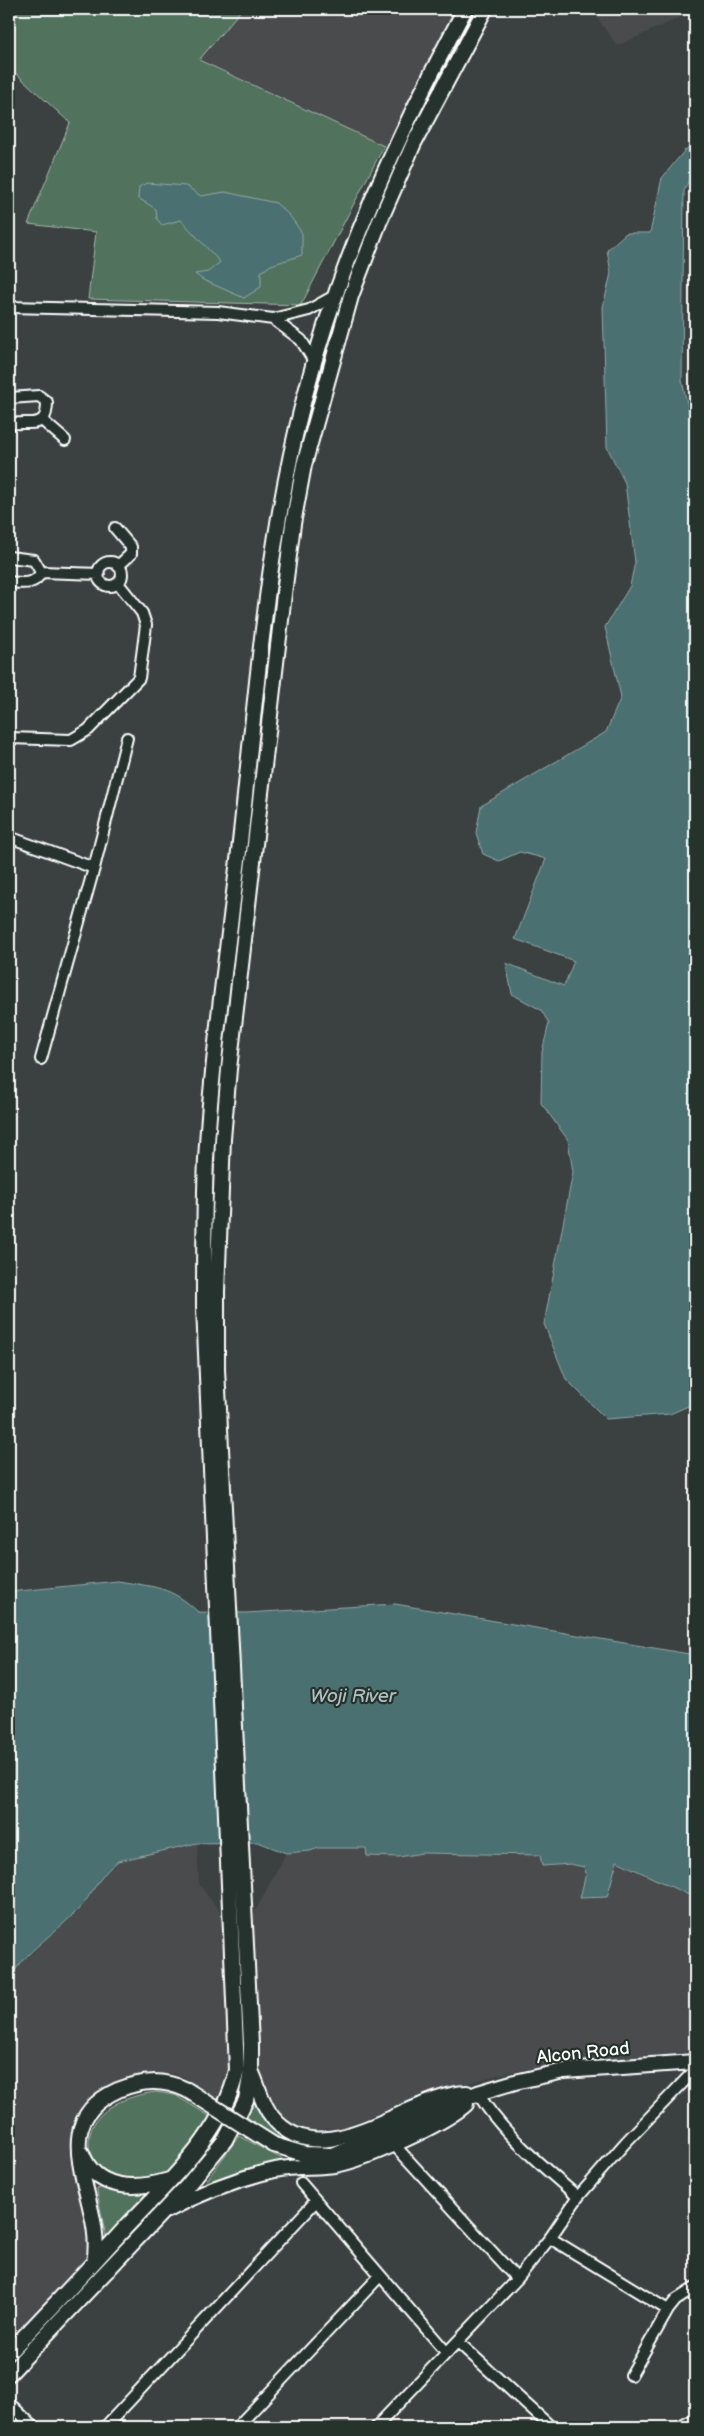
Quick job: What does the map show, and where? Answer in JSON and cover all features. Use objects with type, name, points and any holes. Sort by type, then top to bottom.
[{"type":"main road","points":[[9,2374],[198,2173],[225,2140],[246,2100],[251,2071],[238,1923],[222,1583],[204,1307],[204,1226],[207,1156],[214,1071],[278,524],[303,402],[334,296],[356,235],[400,137],[465,9]]},
{"type":"main road","points":[[222,1583],[217,1291],[223,1138],[293,524],[319,405],[351,296],[414,143],[485,9]]},
{"type":"main road","points":[[9,2352],[190,2159],[216,2120],[234,2085],[237,2070],[238,1923]]},
{"type":"main road","name":"Alcon Road","points":[[478,2093],[564,2071],[695,2062]]},
{"type":"main road","points":[[251,2071],[264,2106],[272,2118],[288,2132],[303,2137],[320,2138],[350,2135],[449,2095],[478,2093]]},
{"type":"main road","points":[[94,2262],[96,2250],[95,2227],[79,2165],[78,2142],[84,2118],[93,2106],[103,2098],[120,2090],[155,2081],[171,2083],[187,2090],[274,2145],[304,2154],[331,2154],[363,2144],[478,2093]]},
{"type":"main road","points":[[156,2216],[184,2202],[254,2175],[287,2167],[322,2166],[354,2160],[445,2120],[478,2093]]},
{"type":"main road","points":[[78,2142],[90,2169],[107,2183],[124,2186],[144,2186],[170,2180]]},
{"type":"street","points":[[9,307],[218,312],[273,319],[309,310],[334,296]]},
{"type":"street","points":[[273,319],[301,340],[314,361]]},
{"type":"street","points":[[9,398],[39,396],[47,402],[47,414],[43,421],[37,424],[9,422]]},
{"type":"street","points":[[43,421],[65,440]]},
{"type":"street","points":[[115,528],[131,547],[131,554],[118,566]]},
{"type":"street","points":[[9,557],[34,560],[41,572]]},
{"type":"street","points":[[106,563],[114,563],[118,566],[122,574],[118,583],[112,586],[105,585],[98,574],[100,568],[106,563]]},
{"type":"street","points":[[41,572],[98,574]]},
{"type":"street","points":[[9,582],[29,583],[38,578],[41,572]]},
{"type":"street","points":[[9,738],[71,740],[88,730],[140,678],[146,625],[142,613],[118,583]]},
{"type":"street","points":[[41,1059],[94,868],[127,738]]},
{"type":"street","points":[[9,837],[94,868]]},
{"type":"street","points":[[379,2426],[517,2279],[550,2238],[578,2197],[625,2143],[695,2070]]},
{"type":"street","points":[[478,2093],[485,2106],[538,2162],[578,2197]]},
{"type":"street","points":[[398,2149],[517,2279]]},
{"type":"street","points":[[301,2183],[447,2353]]},
{"type":"street","points":[[105,2427],[316,2201]]},
{"type":"street","points":[[550,2238],[668,2310]]},
{"type":"street","points":[[237,2427],[379,2276]]},
{"type":"street","points":[[631,2375],[668,2310],[676,2300],[695,2288]]},
{"type":"street","points":[[458,2342],[551,2427]]},
{"type":"street","points":[[9,2402],[34,2427]]},
{"type":"street","points":[[680,2427],[695,2419]]},
{"type":"shaded area","points":[[242,9],[459,9],[384,146],[199,59]]},
{"type":"shaded area","points":[[591,9],[695,9],[695,13],[681,17],[617,46]]},
{"type":"shaded area","points":[[197,1843],[199,1884],[224,1917],[233,2059],[228,2082],[218,2099],[187,2079],[175,2074],[146,2073],[105,2088],[86,2102],[75,2120],[70,2137],[73,2160],[89,2223],[88,2256],[9,2340],[10,1979],[19,1965],[84,1903],[108,1868],[118,1861]]},
{"type":"shaded area","points":[[319,1848],[366,1848],[368,1856],[422,1853],[540,1855],[543,1866],[570,1864],[584,1867],[586,1873],[580,1897],[617,1861],[695,1898],[695,2052],[545,2066],[501,2074],[433,2093],[341,2128],[305,2130],[291,2125],[276,2114],[260,2077],[251,1919],[286,1853],[310,1851]]},
{"type":"green space","points":[[9,9],[242,9],[199,60],[384,146],[301,305],[88,299],[96,232],[28,224],[70,123],[9,67]]},
{"type":"green space","points":[[156,2092],[175,2095],[211,2117],[196,2141],[183,2158],[169,2172],[162,2176],[152,2179],[132,2180],[109,2177],[102,2173],[94,2163],[89,2147],[90,2134],[94,2123],[101,2114],[121,2101]]},
{"type":"green space","points":[[255,2098],[277,2129],[356,2137],[341,2145],[327,2148],[299,2146],[286,2141],[247,2117]]},
{"type":"green space","points":[[239,2136],[288,2162],[201,2188]]},
{"type":"green space","points":[[103,2187],[146,2194],[106,2237],[97,2192],[97,2189]]},
{"type":"water","points":[[695,143],[695,167],[684,191],[682,380],[695,440],[695,1403],[670,1414],[606,1419],[566,1379],[544,1324],[573,1172],[568,1140],[541,1103],[542,1052],[549,1023],[541,1010],[512,994],[506,963],[564,986],[574,961],[515,939],[546,859],[520,852],[499,861],[483,854],[476,833],[481,806],[606,732],[621,697],[605,627],[630,586],[635,562],[625,483],[607,447],[603,307],[611,273],[607,250],[626,233],[650,233],[662,178],[685,150]]},
{"type":"water","points":[[147,183],[186,186],[201,196],[225,192],[276,203],[290,216],[302,233],[302,255],[271,265],[261,272],[261,287],[244,298],[203,280],[195,274],[208,272],[220,262],[181,220],[162,225],[157,219],[156,209],[138,198],[139,187]]},
{"type":"water","name":"Woji River","points":[[118,1581],[170,1592],[188,1603],[198,1612],[246,1613],[395,1604],[695,1655],[695,1898],[617,1861],[607,1897],[580,1898],[586,1873],[584,1867],[570,1864],[542,1866],[540,1855],[422,1853],[399,1857],[367,1856],[366,1848],[319,1848],[310,1851],[286,1853],[258,1842],[197,1843],[118,1861],[103,1876],[84,1903],[22,1961],[9,1982],[9,1592]]}]
